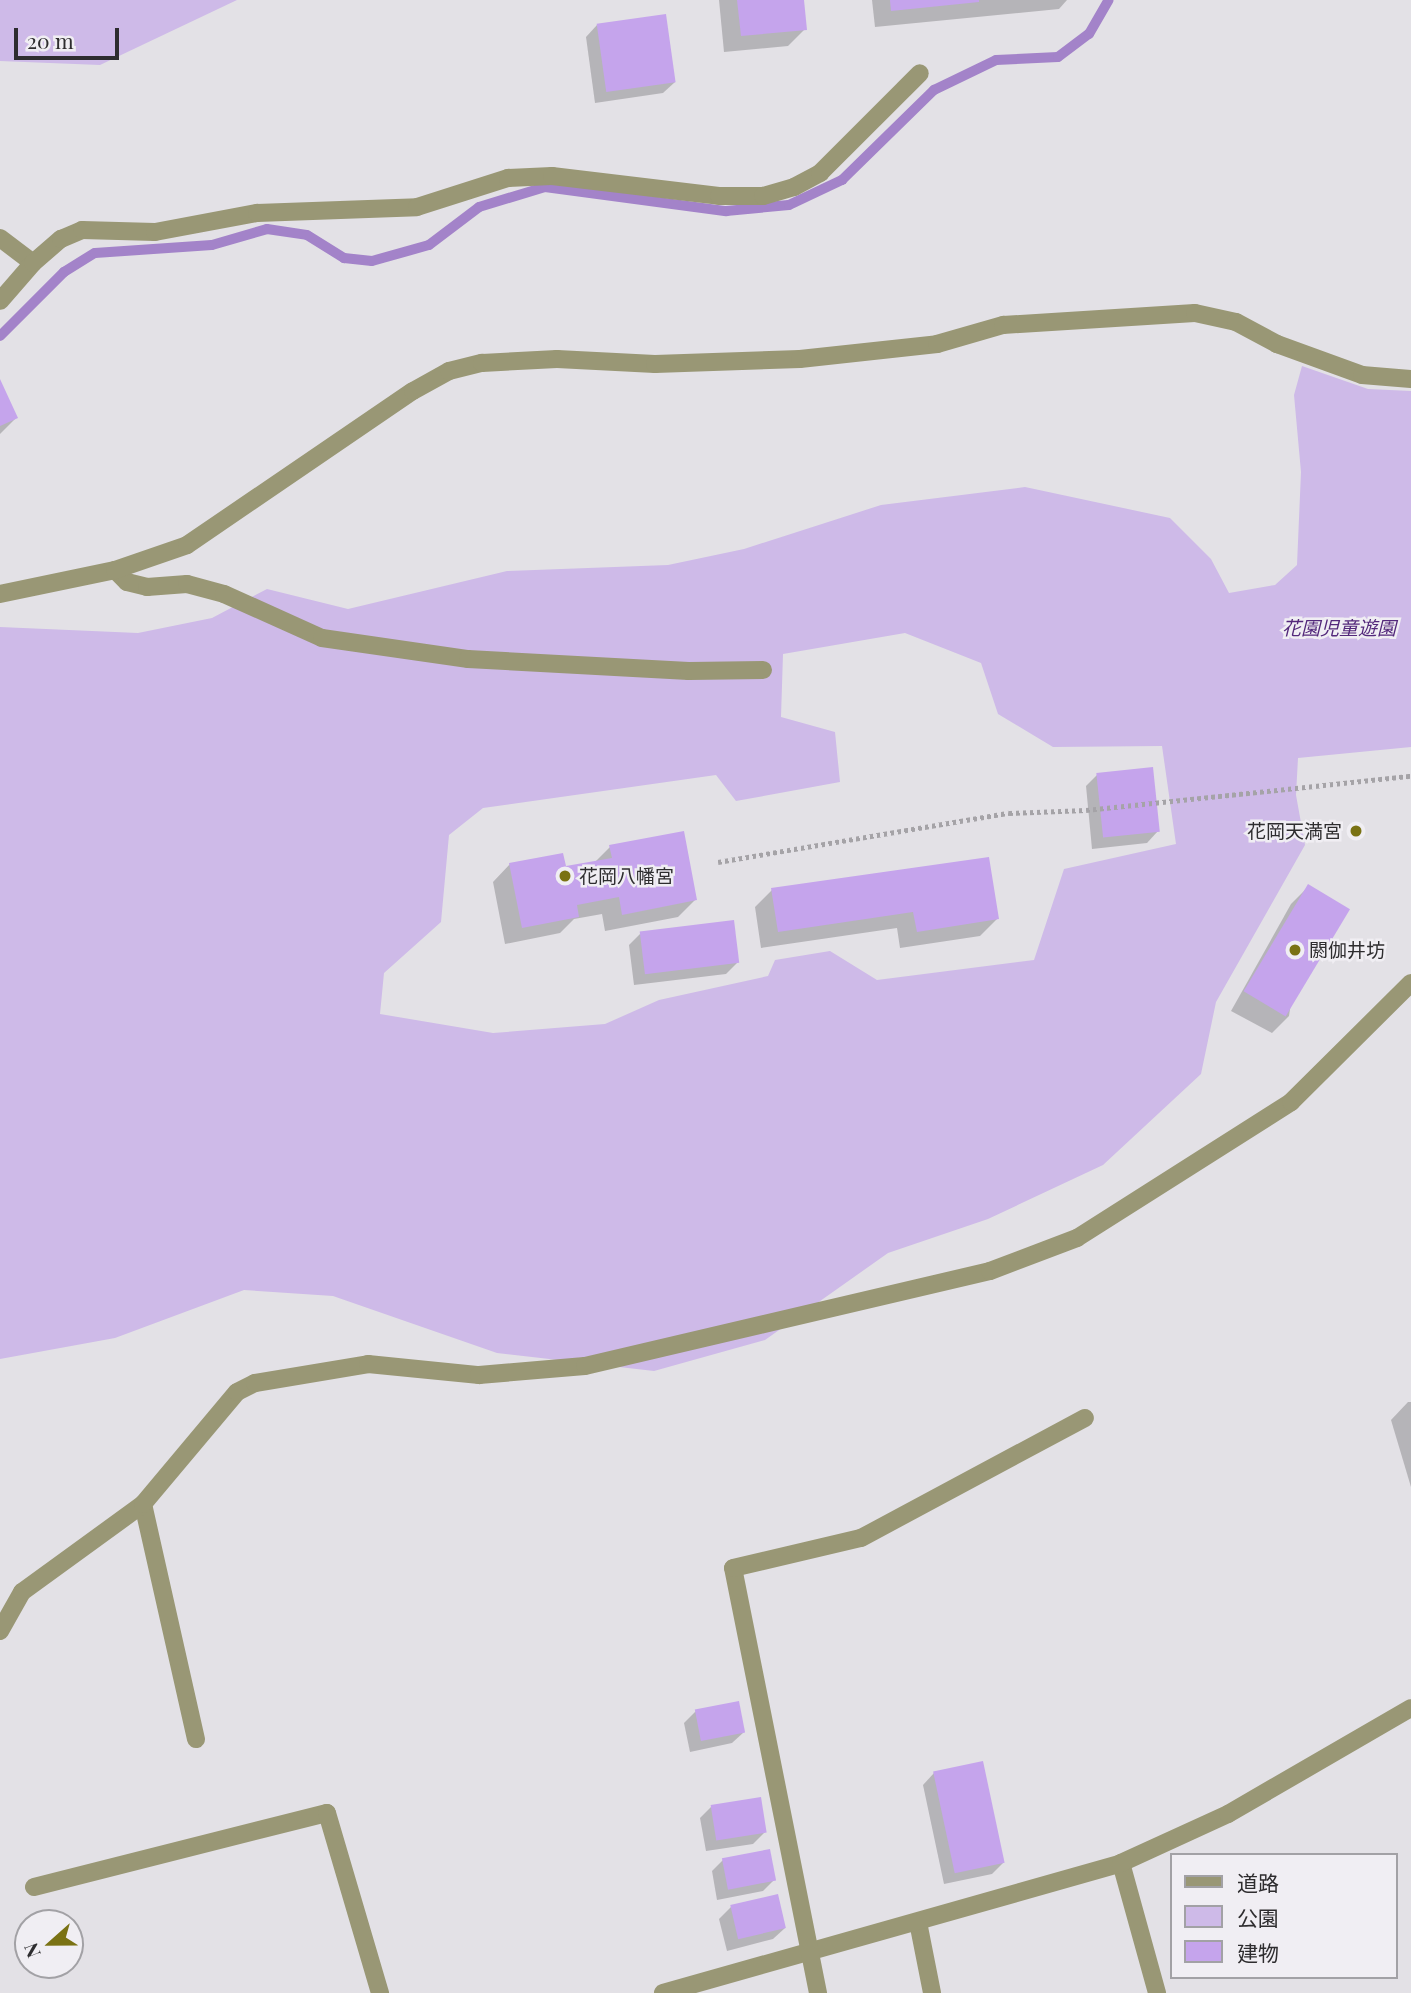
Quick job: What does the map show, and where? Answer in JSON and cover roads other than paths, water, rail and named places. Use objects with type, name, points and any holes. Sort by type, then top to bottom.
[{"type":"street","points":[[0,301],[33,263],[61,239],[82,230],[155,232],[257,214],[376,212],[417,207],[508,178],[592,179],[719,195],[763,196],[794,187],[820,173],[920,73]]},
{"type":"street","points":[[0,237],[33,263]]},
{"type":"street","points":[[0,594],[115,569],[187,545],[413,391],[449,371],[482,363],[557,359],[655,364],[800,359],[936,344],[1003,325],[1195,313],[1236,321],[1277,344],[1362,375],[1411,379]]},
{"type":"street","points":[[115,569],[127,582],[147,587],[187,584],[224,594],[322,638],[468,659],[689,671],[763,670]]},
{"type":"street","points":[[0,1631],[22,1592],[143,1504],[237,1392],[255,1383],[368,1364],[479,1375],[585,1366],[990,1271],[1077,1238],[1292,1102],[1411,983]]},
{"type":"street","points":[[818,1993],[808,1954],[733,1567],[861,1538],[1085,1418]]},
{"type":"street","points":[[143,1504],[196,1739]]},
{"type":"street","points":[[663,1993],[1121,1863],[1228,1814],[1411,1708]]},
{"type":"street","points":[[34,1887],[327,1813],[380,1993]]},
{"type":"street","points":[[1121,1863],[1157,1993]]},
{"type":"street","points":[[918,1922],[932,1993]]},
{"type":"waterway","points":[[0,336],[64,272],[95,253],[212,245],[267,229],[307,235],[344,258],[372,261],[429,245],[479,207],[545,187],[726,211],[789,205],[842,180],[934,90],[996,60],[1058,57],[1089,34],[1109,0]]},
{"type":"place","name":"花岡天満宮","points":[[1356,831]]},
{"type":"place","name":"花岡八幡宮","points":[[565,876]]},
{"type":"place","name":"閼伽井坊","points":[[1295,950]]},
{"type":"park label","name":"花園児童遊園","points":[[1339,628]]}]
